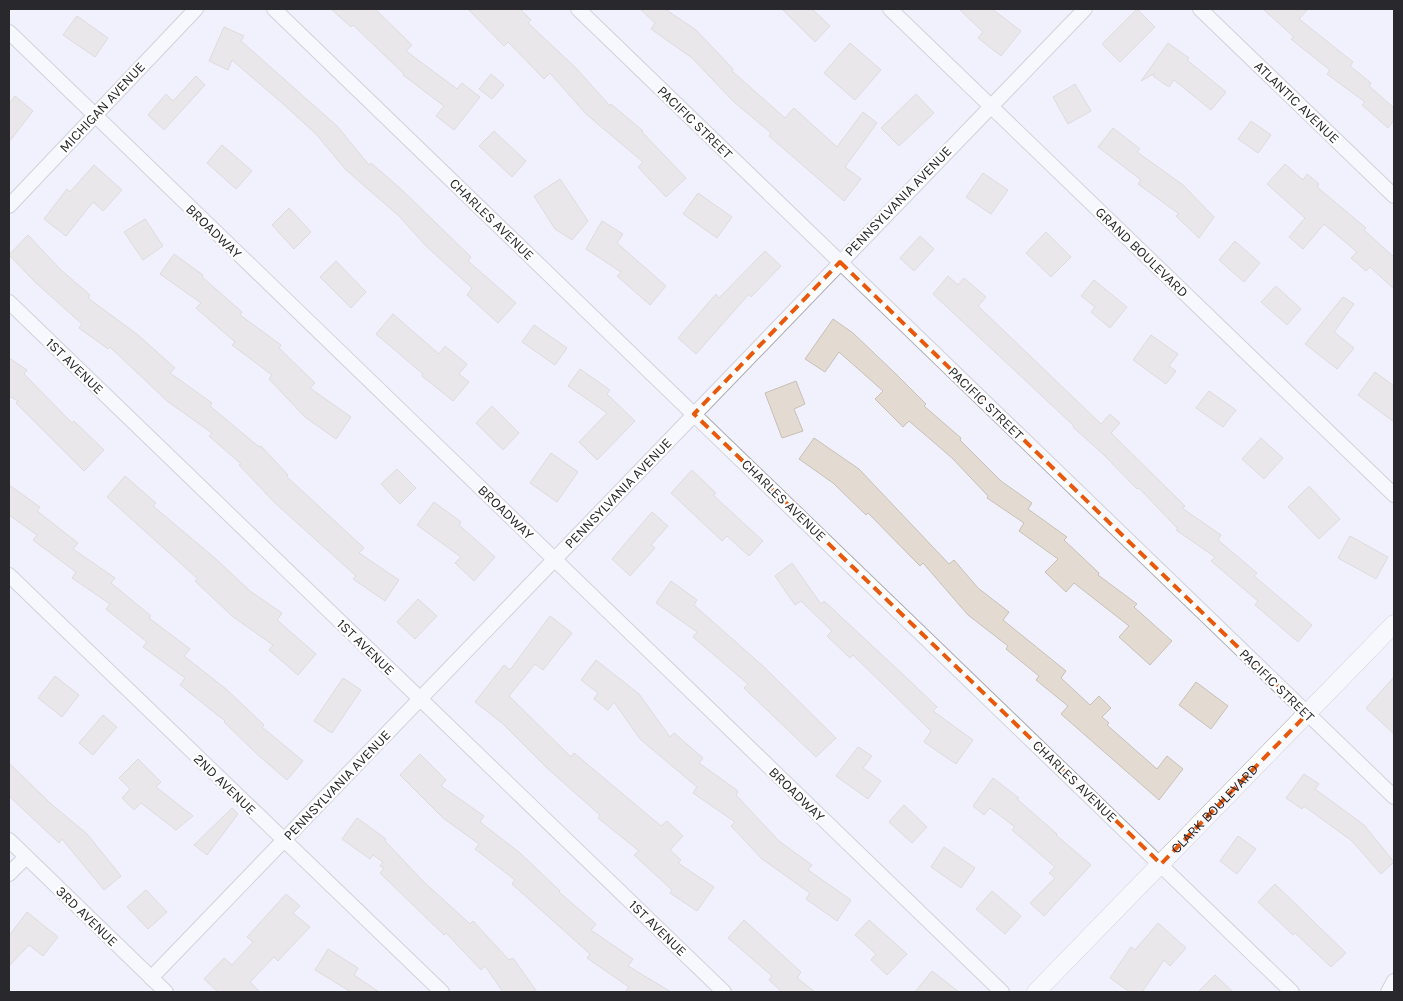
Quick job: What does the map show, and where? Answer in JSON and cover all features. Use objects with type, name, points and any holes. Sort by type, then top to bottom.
[{"type":"street","name":"MICHIGAN AVENUE","points":[[9,206],[196,9]]},
{"type":"street","name":"CHARLES AVENUE","points":[[274,9],[1292,992]]},
{"type":"street","name":"PACIFIC STREET","points":[[578,9],[1394,797]]},
{"type":"street","name":"GRAND BOULEVARD","points":[[890,9],[1394,495]]},
{"type":"street","name":"PENNSYLVANIA AVENUE","points":[[151,978],[1085,9]]},
{"type":"street","name":"ATLANTIC AVENUE","points":[[1200,9],[1394,196]]},
{"type":"street","name":"BROADWAY","points":[[9,32],[1002,992]]},
{"type":"street","name":"1ST AVENUE","points":[[9,302],[724,992]]},
{"type":"street","name":"2ND AVENUE","points":[[9,575],[442,992]]},
{"type":"street","name":"CLARK BOULEVARD","points":[[1036,992],[1394,624]]},
{"type":"street","name":"3RD AVENUE","points":[[9,840],[166,992]]},
{"type":"street","points":[[9,874],[26,857]]},
{"type":"street","points":[[1388,992],[1394,981]]},
{"type":"highlighted area","points":[[840,262],[1307,714],[1161,864],[694,414]]},
{"type":"building","points":[[331,9],[375,9],[412,45],[406,51],[457,89],[462,83],[480,97],[454,130],[436,116],[444,106],[403,75],[353,25],[351,27]]},
{"type":"building","points":[[468,9],[520,9],[531,20],[528,23],[576,68],[610,106],[611,104],[643,131],[686,178],[666,197],[638,167],[643,162],[586,114],[550,73],[544,79],[508,42],[504,46]]},
{"type":"building","points":[[640,9],[665,9],[696,30],[733,69],[732,71],[785,118],[794,108],[837,147],[863,112],[877,123],[845,167],[861,179],[844,201],[769,136],[771,133],[734,102],[692,58],[651,29],[655,23]]},
{"type":"building","points":[[782,9],[812,9],[830,26],[815,42]]},
{"type":"building","points":[[959,9],[992,9],[1021,31],[1001,56],[978,38],[983,32]]},
{"type":"building","points":[[1137,9],[1155,27],[1120,62],[1102,44]]},
{"type":"building","points":[[1263,9],[1308,9],[1299,19],[1353,62],[1350,66],[1371,83],[1369,86],[1394,108],[1394,120],[1388,128],[1362,105],[1365,102],[1327,74],[1330,70],[1291,39],[1294,37]]},
{"type":"building","points":[[77,16],[108,38],[95,57],[63,35]]},
{"type":"building","points":[[224,27],[244,36],[241,41],[337,126],[369,165],[371,163],[402,190],[471,257],[468,261],[516,303],[498,323],[467,295],[472,288],[426,246],[399,216],[346,170],[316,134],[282,103],[232,60],[228,70],[209,61]]},
{"type":"building","points":[[850,43],[881,70],[855,100],[824,73]]},
{"type":"building","points":[[1168,43],[1189,58],[1187,60],[1226,92],[1211,110],[1174,80],[1169,87],[1153,76],[1155,73],[1141,81]]},
{"type":"building","points":[[491,74],[504,85],[492,99],[479,89]]},
{"type":"building","points":[[196,76],[205,85],[164,130],[148,115],[166,94],[173,101]]},
{"type":"building","points":[[1075,84],[1091,111],[1068,124],[1053,97]]},
{"type":"building","points":[[916,94],[934,113],[899,146],[881,128]]},
{"type":"building","points":[[15,96],[33,111],[9,142],[9,104]]},
{"type":"building","points":[[1251,121],[1271,135],[1258,153],[1238,139]]},
{"type":"building","points":[[1113,128],[1140,149],[1137,152],[1183,185],[1214,217],[1199,238],[1176,216],[1179,214],[1138,184],[1141,180],[1098,147]]},
{"type":"building","points":[[494,131],[526,161],[512,177],[479,146]]},
{"type":"building","points":[[222,145],[252,171],[236,189],[207,163]]},
{"type":"building","points":[[1285,164],[1303,180],[1307,174],[1319,184],[1317,187],[1366,228],[1364,230],[1394,257],[1394,289],[1370,267],[1366,271],[1351,258],[1357,252],[1324,224],[1303,249],[1289,237],[1305,218],[1267,184]]},
{"type":"building","points":[[94,165],[122,190],[103,211],[93,202],[66,236],[44,219],[67,189],[70,192]]},
{"type":"building","points":[[983,173],[1008,190],[991,214],[966,197]]},
{"type":"building","points":[[560,179],[588,221],[572,240],[555,229],[534,196]]},
{"type":"building","points":[[698,193],[732,217],[717,238],[683,214]]},
{"type":"building","points":[[289,208],[311,232],[294,249],[272,225]]},
{"type":"building","points":[[145,219],[163,246],[143,260],[124,232]]},
{"type":"building","points":[[602,221],[623,234],[617,243],[666,286],[650,305],[617,276],[621,272],[586,249]]},
{"type":"building","points":[[1046,232],[1071,257],[1051,277],[1026,253]]},
{"type":"building","points":[[28,235],[61,270],[90,295],[88,298],[138,335],[175,368],[170,373],[212,403],[210,406],[259,447],[261,446],[288,475],[286,476],[364,548],[359,553],[399,580],[385,601],[353,579],[356,576],[275,503],[239,465],[241,464],[209,436],[212,433],[167,401],[110,347],[108,349],[79,328],[82,324],[35,282],[9,255]]},
{"type":"building","points":[[920,236],[934,249],[914,271],[900,258]]},
{"type":"building","points":[[1235,241],[1260,263],[1244,282],[1219,260]]},
{"type":"building","points":[[765,251],[781,266],[751,297],[749,294],[696,354],[678,338],[716,294],[719,298]]},
{"type":"building","points":[[174,254],[203,275],[202,277],[242,312],[240,315],[281,345],[279,348],[315,383],[310,388],[351,417],[336,439],[305,417],[269,379],[272,375],[232,345],[235,342],[196,308],[201,303],[160,274]]},
{"type":"building","points":[[336,261],[366,292],[351,308],[320,277]]},
{"type":"building","points":[[948,276],[958,285],[964,278],[986,297],[978,306],[1101,424],[1110,414],[1120,423],[1111,433],[1185,506],[1182,508],[1221,535],[1218,540],[1257,573],[1254,576],[1312,625],[1298,642],[1255,605],[1258,601],[1211,561],[1215,557],[1176,530],[1178,529],[1139,488],[1137,489],[1074,426],[933,294]]},
{"type":"building","points":[[1094,280],[1127,307],[1110,328],[1091,312],[1095,307],[1081,296]]},
{"type":"building","points":[[1276,286],[1301,309],[1287,325],[1261,302]]},
{"type":"building","points":[[1343,297],[1354,304],[1334,332],[1354,348],[1337,369],[1305,344]]},
{"type":"building","points":[[393,314],[439,354],[445,346],[467,364],[459,374],[469,382],[453,401],[376,334]]},
{"type":"building","points":[[833,319],[853,333],[897,375],[926,404],[924,406],[961,438],[960,440],[1001,481],[1032,503],[1028,509],[1067,537],[1064,540],[1099,573],[1098,575],[1137,604],[1134,607],[1172,641],[1150,665],[1119,637],[1129,626],[1074,583],[1066,592],[1045,572],[1058,559],[1019,531],[1024,523],[987,498],[988,496],[952,458],[909,421],[903,427],[875,399],[883,391],[839,352],[825,372],[805,359]]},
{"type":"building","points":[[534,325],[567,348],[555,365],[522,342]]},
{"type":"building","points":[[1151,335],[1178,354],[1169,366],[1176,371],[1166,384],[1133,360]]},
{"type":"building","points":[[9,358],[27,370],[24,374],[72,423],[74,421],[104,450],[84,471],[16,403],[18,401],[9,396]]},
{"type":"building","points":[[580,369],[610,390],[607,394],[635,421],[597,460],[579,442],[607,413],[568,386]]},
{"type":"building","points":[[1375,372],[1394,386],[1394,422],[1358,395]]},
{"type":"building","points":[[796,381],[805,404],[794,409],[803,431],[782,438],[765,393]]},
{"type":"building","points":[[1209,391],[1236,410],[1223,427],[1196,408]]},
{"type":"building","points":[[492,406],[519,433],[503,450],[476,423]]},
{"type":"building","points":[[814,438],[859,469],[949,564],[954,560],[978,588],[1009,612],[1003,620],[1066,671],[1061,678],[1090,705],[1099,696],[1111,708],[1102,717],[1109,723],[1107,725],[1157,769],[1167,756],[1183,769],[1159,800],[1061,714],[1068,706],[1036,680],[1039,676],[1006,649],[1008,646],[968,615],[923,563],[920,566],[868,513],[866,515],[833,483],[799,459]]},
{"type":"building","points":[[1261,438],[1283,458],[1264,479],[1242,459]]},
{"type":"building","points":[[551,453],[578,472],[557,502],[530,483]]},
{"type":"building","points":[[397,469],[416,488],[400,504],[381,484]]},
{"type":"building","points":[[692,470],[716,493],[713,495],[763,541],[749,556],[727,536],[722,541],[671,493]]},
{"type":"building","points":[[125,476],[156,503],[153,506],[216,559],[250,591],[282,613],[277,620],[316,654],[298,675],[269,650],[273,645],[232,616],[195,581],[198,579],[107,497]]},
{"type":"building","points":[[9,485],[40,507],[37,511],[78,543],[73,549],[115,578],[111,583],[151,616],[149,618],[190,649],[184,656],[226,689],[264,725],[262,727],[303,761],[287,780],[259,756],[225,721],[180,685],[185,678],[143,647],[147,642],[106,609],[110,604],[72,578],[76,572],[33,540],[37,535],[9,515]]},
{"type":"building","points":[[1309,486],[1340,519],[1319,539],[1288,507]]},
{"type":"building","points":[[434,502],[461,522],[459,525],[495,557],[474,581],[455,563],[461,557],[417,525]]},
{"type":"building","points":[[652,512],[668,526],[651,545],[655,548],[630,576],[612,559]]},
{"type":"building","points":[[1350,536],[1388,557],[1376,579],[1338,558]]},
{"type":"building","points":[[792,563],[821,604],[824,601],[911,682],[937,707],[933,711],[973,740],[956,764],[924,742],[931,731],[853,655],[850,658],[827,636],[832,631],[801,601],[795,605],[775,576]]},
{"type":"building","points":[[671,581],[697,600],[694,605],[764,667],[836,738],[816,757],[744,688],[748,684],[693,637],[697,632],[656,603]]},
{"type":"building","points":[[418,599],[437,616],[415,639],[397,622]]},
{"type":"building","points":[[550,616],[572,633],[543,670],[535,664],[509,696],[571,757],[574,753],[661,826],[667,821],[683,836],[670,850],[681,860],[678,863],[714,887],[697,911],[670,893],[672,890],[634,855],[639,851],[598,818],[600,815],[547,768],[502,723],[475,702],[504,665],[510,670]]},
{"type":"building","points":[[596,660],[639,694],[670,737],[674,733],[703,758],[699,763],[738,791],[736,795],[779,841],[812,865],[808,870],[851,900],[837,921],[806,899],[810,893],[762,859],[731,826],[735,822],[693,793],[697,787],[640,739],[614,702],[608,710],[594,699],[598,693],[581,680]]},
{"type":"building","points":[[55,676],[79,695],[62,717],[38,698]]},
{"type":"building","points":[[1394,677],[1394,734],[1366,708]]},
{"type":"building","points":[[343,678],[361,690],[332,733],[314,721]]},
{"type":"building","points":[[1196,682],[1228,706],[1211,729],[1179,705]]},
{"type":"building","points":[[103,715],[117,727],[93,755],[79,743]]},
{"type":"building","points":[[858,747],[872,756],[863,768],[881,781],[868,799],[836,776]]},
{"type":"building","points":[[420,754],[446,780],[441,786],[484,816],[480,822],[520,853],[559,892],[596,924],[591,930],[633,959],[628,966],[671,992],[625,992],[629,987],[587,958],[590,954],[512,884],[515,880],[475,849],[479,844],[443,818],[400,775]]},
{"type":"building","points":[[138,759],[161,782],[156,787],[193,816],[176,830],[141,803],[134,810],[122,798],[130,789],[119,778]]},
{"type":"building","points":[[9,763],[50,803],[87,834],[121,876],[104,890],[62,839],[59,843],[9,796]]},
{"type":"building","points":[[1304,774],[1319,784],[1315,789],[1364,825],[1394,862],[1381,874],[1352,841],[1304,806],[1302,809],[1286,798]]},
{"type":"building","points":[[993,778],[1019,798],[1017,799],[1091,865],[1044,916],[1030,903],[1055,878],[1049,873],[1055,867],[1012,830],[1015,827],[990,808],[984,815],[973,806]]},
{"type":"building","points":[[904,805],[927,827],[912,843],[889,822]]},
{"type":"building","points":[[232,808],[238,814],[207,855],[194,845]]},
{"type":"building","points":[[357,818],[386,839],[385,841],[424,882],[470,924],[473,921],[509,960],[513,958],[537,992],[503,992],[485,966],[481,970],[446,933],[444,935],[380,873],[384,868],[380,866],[383,862],[373,855],[370,859],[342,839]]},
{"type":"building","points":[[1238,836],[1256,849],[1237,874],[1220,861]]},
{"type":"building","points":[[944,847],[975,868],[961,888],[931,867]]},
{"type":"building","points":[[1275,884],[1346,953],[1331,967],[1258,902]]},
{"type":"building","points":[[146,890],[167,912],[148,929],[127,907]]},
{"type":"building","points":[[992,891],[1021,916],[1005,934],[976,909]]},
{"type":"building","points":[[286,894],[300,906],[293,913],[310,927],[278,961],[274,957],[250,982],[260,992],[218,992],[204,979],[224,958],[232,965],[253,942],[247,937]]},
{"type":"building","points":[[27,912],[58,937],[43,956],[29,945],[9,966],[9,936]]},
{"type":"building","points":[[744,920],[801,972],[797,978],[815,992],[782,992],[769,980],[772,976],[728,938]]},
{"type":"building","points":[[869,920],[907,954],[887,975],[871,960],[876,954],[855,935]]},
{"type":"building","points":[[1158,923],[1186,948],[1170,966],[1164,960],[1142,992],[1130,992],[1110,978],[1131,947],[1135,950]]},
{"type":"building","points":[[328,949],[358,968],[354,975],[379,992],[351,992],[315,970]]},
{"type":"building","points":[[932,971],[959,992],[915,992]]},
{"type":"building","points":[[1215,975],[1233,992],[1198,992]]}]
